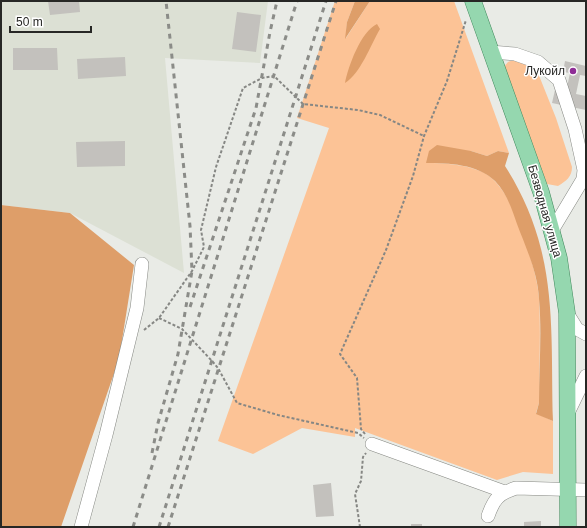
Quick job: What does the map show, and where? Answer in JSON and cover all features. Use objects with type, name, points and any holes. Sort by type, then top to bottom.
[{"type":"main road","name":"Безводная улица","points":[[470,8],[490,52],[541,192],[553,229],[560,258],[567,313],[568,527]]},
{"type":"street","points":[[490,52],[515,54],[538,62],[559,80],[575,130],[584,170],[583,179],[553,229]]},
{"type":"street","points":[[81,527],[137,308],[142,264]]},
{"type":"street","points":[[567,313],[577,329],[586,334]]},
{"type":"street","points":[[568,414],[586,376]]},
{"type":"street","points":[[372,444],[505,492]]},
{"type":"street","points":[[488,516],[493,502],[505,492],[516,488],[586,490]]},
{"type":"path","points":[[372,444],[361,428],[357,378],[340,354],[386,250],[413,176],[424,136],[447,81],[470,8]]},
{"type":"path","points":[[143,330],[159,318],[192,271],[204,247],[201,230],[216,167],[243,88],[262,78],[274,76],[303,104],[358,110],[380,115],[424,136]]},
{"type":"path","points":[[159,318],[182,329],[212,361],[218,368],[237,403],[278,416],[358,433],[372,444]]},
{"type":"path","points":[[360,527],[355,494],[361,481],[363,457],[372,444]]},
{"type":"shaded area","points":[[1,1],[268,1],[260,63],[165,58],[184,273],[70,213],[1,205]]},
{"type":"shaded area","points":[[335,1],[355,1],[347,22],[346,38],[370,1],[454,1],[509,153],[498,151],[487,156],[471,151],[426,163],[460,165],[484,173],[495,181],[501,188],[516,218],[532,261],[538,288],[540,325],[539,403],[536,413],[553,421],[553,474],[523,472],[497,480],[355,428],[355,437],[302,428],[253,454],[218,441],[329,128],[297,118]]},
{"type":"shaded area","points":[[355,1],[370,1],[345,39],[347,22]]},
{"type":"shaded area","points":[[377,24],[380,29],[365,59],[351,79],[345,83],[356,50],[366,34]]},
{"type":"shaded area","points":[[516,59],[536,68],[556,118],[572,167],[568,178],[558,186],[547,184],[502,69],[508,62]]},
{"type":"shaded area","points":[[437,145],[471,151],[487,156],[498,151],[509,153],[505,166],[522,196],[531,217],[541,249],[545,270],[552,335],[553,421],[536,414],[539,403],[540,351],[540,312],[538,289],[531,261],[511,207],[499,185],[488,175],[471,168],[453,164],[426,163],[429,151]]},
{"type":"shaded area","points":[[1,205],[70,213],[134,265],[119,359],[61,527],[1,527]]},
{"type":"building","points":[[48,1],[79,1],[80,12],[50,15]]},
{"type":"building","points":[[237,12],[261,15],[256,52],[232,49]]},
{"type":"building","points":[[13,48],[57,48],[58,70],[13,70]]},
{"type":"building","points":[[125,57],[126,76],[78,79],[77,59]]},
{"type":"building","points":[[565,61],[586,66],[586,76],[580,75],[576,94],[586,96],[586,110],[552,103],[555,90],[566,92],[570,73],[563,72]]},
{"type":"building","points":[[125,141],[125,166],[77,167],[76,142]]},
{"type":"building","points":[[331,483],[334,516],[316,517],[313,485]]},
{"type":"building","points":[[541,521],[541,527],[524,527],[524,522]]},
{"type":"building","points":[[411,524],[422,524],[422,527],[411,527]]},
{"type":"railway","points":[[152,453],[158,423],[178,354],[192,271],[190,226],[166,1]]},
{"type":"railway","points":[[190,307],[256,108],[277,1]]},
{"type":"railway","points":[[133,527],[297,1]]},
{"type":"railway","points":[[159,527],[326,1]]},
{"type":"railway","points":[[168,527],[336,1]]},
{"type":"place","name":"Лукойл","points":[[573,71]]}]
